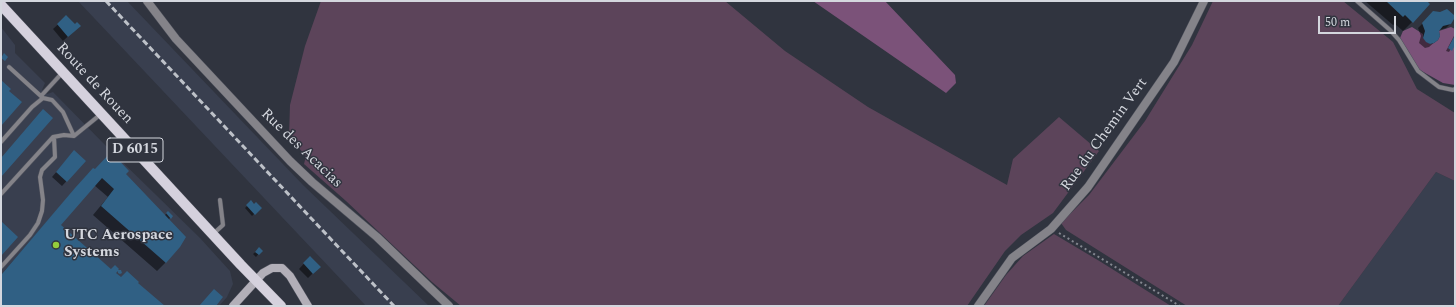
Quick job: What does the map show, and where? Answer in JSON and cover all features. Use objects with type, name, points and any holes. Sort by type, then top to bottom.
[{"type":"main road","name":"Route de Rouen","points":[[1,5],[255,280],[281,306]]},
{"type":"main road","points":[[232,306],[255,280],[272,268],[282,268],[290,276],[308,306]]},
{"type":"street","name":"Rue des Acacias","points":[[147,1],[176,39],[290,161],[312,182],[377,237],[449,306]]},
{"type":"street","name":"Rue du Chemin Vert","points":[[978,306],[1012,258],[1051,229],[1088,187],[1174,62],[1204,1]]},
{"type":"lane","points":[[1357,1],[1390,30],[1399,40],[1418,72],[1439,87],[1453,90],[1455,89]]},
{"type":"lane","points":[[9,67],[42,97],[52,100],[63,112],[74,136]]},
{"type":"lane","points":[[1,142],[63,72]]},
{"type":"lane","points":[[1,194],[54,137],[64,135],[74,136],[101,113]]},
{"type":"lane","points":[[1,267],[30,235],[38,223],[42,211],[43,200],[40,177],[42,170],[55,156],[54,137]]},
{"type":"lane","points":[[213,234],[223,225],[220,200]]},
{"type":"path","points":[[1051,229],[1180,306]]},
{"type":"shaded area","points":[[78,1],[127,1],[303,185],[429,306],[366,306]]},
{"type":"shaded area","points":[[321,1],[725,1],[785,51],[868,107],[1007,185],[1013,159],[1059,117],[1099,151],[1053,213],[1021,235],[1005,251],[967,306],[461,306],[432,282],[346,201],[304,164],[306,156],[289,137],[290,105],[305,46]]},
{"type":"shaded area","points":[[813,1],[885,1],[955,75],[956,83],[946,93]]},
{"type":"shaded area","points":[[1213,1],[1343,1],[1393,42],[1417,89],[1455,113],[1455,181],[1436,172],[1338,306],[1187,306],[1066,230],[1061,223],[1089,195],[1145,121],[1192,45]]},
{"type":"shaded area","points":[[1,27],[15,45],[15,53],[45,83],[42,90],[47,94],[53,92],[200,238],[230,271],[233,284],[227,297],[219,306],[1,306]]},
{"type":"shaded area","points":[[1412,27],[1423,34],[1423,38],[1430,44],[1438,40],[1440,36],[1439,31],[1451,27],[1455,29],[1455,85],[1443,83],[1418,69],[1400,38],[1403,31]]},
{"type":"shaded area","points":[[1436,172],[1455,181],[1455,306],[1338,306]]},
{"type":"shaded area","points":[[1054,234],[1171,306],[984,306],[1006,275],[1023,256]]},
{"type":"building","points":[[1386,1],[1427,1],[1430,4],[1413,23],[1405,15],[1403,17]]},
{"type":"building","points":[[1447,9],[1454,15],[1454,19],[1451,24],[1443,26],[1439,31],[1440,36],[1438,40],[1434,43],[1430,44],[1426,42],[1423,38],[1425,31],[1422,23],[1433,11],[1440,12]]},
{"type":"building","points":[[66,15],[75,24],[77,22],[81,26],[68,37],[57,24]]},
{"type":"building","points":[[1454,37],[1455,45],[1452,51],[1448,48]]},
{"type":"building","points":[[4,53],[8,57],[5,61],[1,58]]},
{"type":"building","points":[[1,80],[11,89],[9,91],[22,102],[1,126]]},
{"type":"building","points":[[43,109],[53,118],[1,177],[1,158]]},
{"type":"building","points":[[74,150],[86,161],[67,182],[56,172]]},
{"type":"building","name":"UTC Aerospace Systems","points":[[111,152],[129,171],[126,174],[186,237],[180,247],[166,263],[101,206],[114,189],[102,178],[61,225],[111,269],[115,265],[119,269],[118,270],[121,270],[122,273],[118,273],[118,271],[116,273],[121,277],[127,271],[139,282],[138,283],[165,306],[1,306],[1,275],[75,188],[93,168],[95,169]]},
{"type":"building","points":[[251,200],[254,204],[256,202],[262,208],[255,215],[246,205]]},
{"type":"building","points":[[168,211],[173,216],[171,219],[166,213]]},
{"type":"building","points":[[1,221],[18,237],[1,256]]},
{"type":"building","points":[[259,247],[263,251],[259,255],[255,252]]},
{"type":"building","points":[[310,256],[321,267],[313,274],[303,263]]},
{"type":"building","points":[[214,289],[223,297],[216,306],[199,306]]},
{"type":"railway","points":[[106,1],[394,306]]},
{"type":"place","name":"UTC Aerospace Systems","points":[[56,245]]}]
